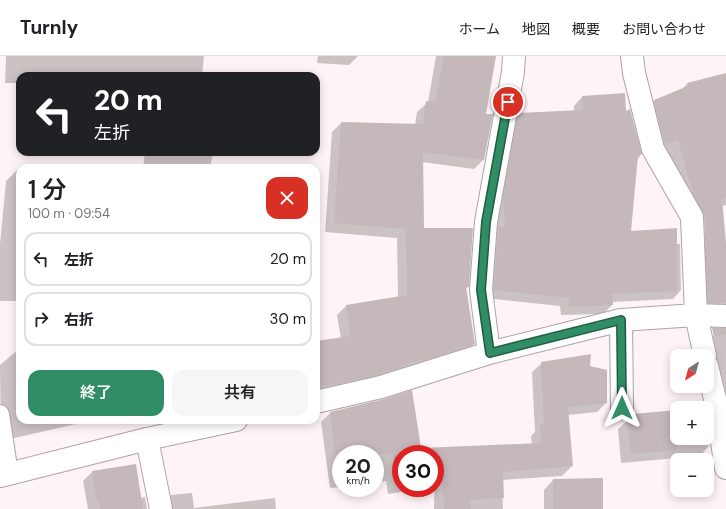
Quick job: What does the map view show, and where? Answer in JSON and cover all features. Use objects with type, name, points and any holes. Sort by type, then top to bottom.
[{"type":"street","points":[[490,353],[481,290],[486,222],[513,72],[514,56]]},
{"type":"street","points":[[632,56],[634,73],[653,150],[692,216],[696,315],[703,349]]},
{"type":"street","points":[[320,401],[381,387],[490,353],[621,320],[696,315],[726,316]]},
{"type":"street","points":[[621,320],[622,408]]},
{"type":"street","points":[[714,393],[726,468]]},
{"type":"street","points":[[4,475],[147,439],[217,424]]},
{"type":"street","points":[[147,439],[161,509]]},
{"type":"lane","points":[[0,414],[4,475]]},
{"type":"building","points":[[444,56],[496,56],[486,114],[493,114],[484,160],[423,152],[424,228],[473,228],[469,287],[466,287],[475,344],[428,359],[408,363],[408,365],[378,375],[320,387],[320,340],[351,336],[346,305],[407,295],[406,229],[334,223],[341,122],[423,124],[426,101],[435,102]]},
{"type":"building","points":[[726,73],[726,198],[722,199],[726,243],[726,303],[708,303],[704,216],[693,194],[678,140],[665,144],[654,100],[688,86],[687,83]]},
{"type":"building","points":[[625,93],[626,111],[630,109],[642,154],[638,156],[631,231],[677,228],[677,291],[612,294],[613,305],[569,307],[569,298],[494,290],[498,227],[505,227],[503,196],[518,113],[583,110],[582,96]]},
{"type":"building","points":[[712,328],[726,328],[726,335],[714,336]]},
{"type":"building","points":[[591,354],[590,366],[607,370],[607,403],[568,407],[573,466],[503,472],[504,498],[470,500],[471,509],[444,509],[444,447],[541,443],[540,425],[544,425],[541,362]]},
{"type":"building","points":[[412,390],[421,445],[392,445],[392,454],[384,454],[384,445],[334,445],[330,412],[384,399]]},
{"type":"building","points":[[670,411],[670,445],[677,445],[677,450],[631,454],[627,419],[633,414]]},
{"type":"building","points":[[136,464],[143,509],[100,509],[99,502],[97,502],[92,471]]},
{"type":"building","points":[[603,478],[603,509],[553,509],[553,479]]},
{"type":"route","points":[[508,102],[486,222],[481,290],[490,353],[621,320],[622,408]]}]
